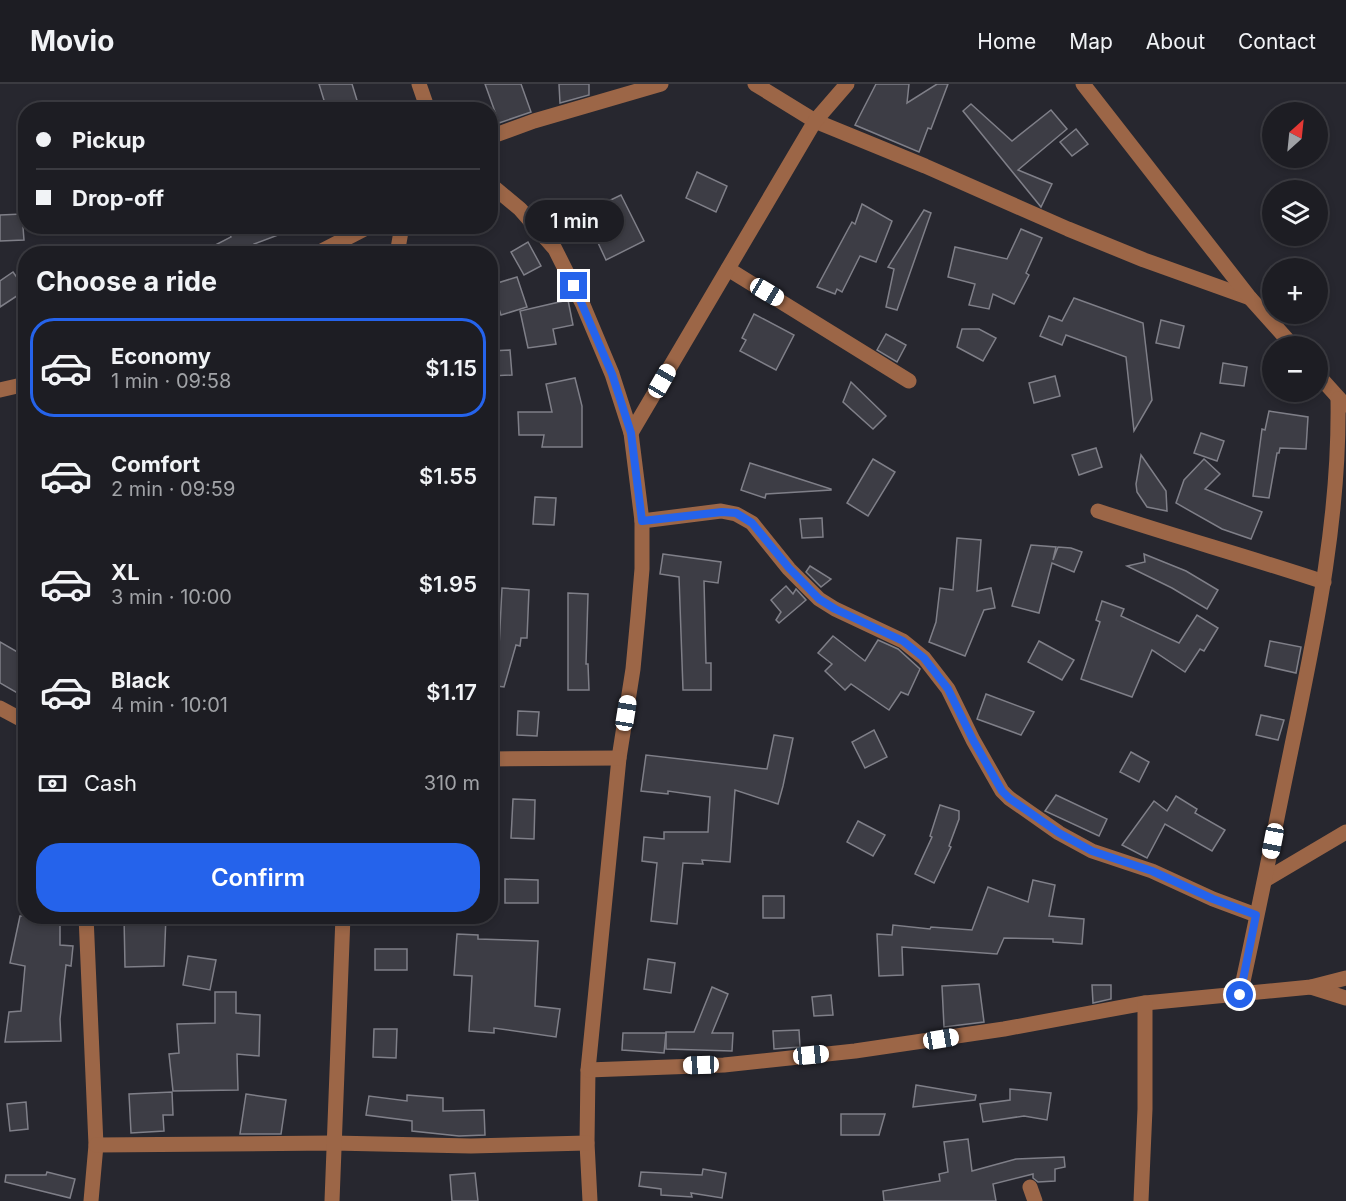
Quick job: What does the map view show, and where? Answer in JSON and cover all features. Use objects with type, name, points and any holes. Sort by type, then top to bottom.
[{"type":"street","points":[[419,84],[425,102]]},
{"type":"street","points":[[498,134],[534,121],[661,84]]},
{"type":"street","points":[[755,84],[815,121],[926,166],[1079,234],[1250,298]]},
{"type":"street","points":[[631,433],[815,121],[847,84]]},
{"type":"street","points":[[1083,84],[1250,298],[1284,336]]},
{"type":"street","points":[[498,191],[520,209],[555,249],[584,305],[612,374],[631,433],[642,521],[642,568],[633,669],[619,758],[588,1070],[587,1143],[590,1201]]},
{"type":"street","points":[[331,246],[355,234]]},
{"type":"street","points":[[728,269],[909,381]]},
{"type":"street","points":[[0,390],[18,386]]},
{"type":"street","points":[[1240,995],[1265,880],[1330,544],[1342,403],[1328,387]]},
{"type":"street","points":[[642,521],[722,512],[736,513],[752,523],[789,568],[819,599],[903,641],[924,658],[948,689],[973,740],[1002,791],[1009,798],[1059,833],[1092,851],[1152,871],[1213,899],[1256,915]]},
{"type":"street","points":[[1098,512],[1324,582]]},
{"type":"street","points":[[0,708],[18,718]]},
{"type":"street","points":[[498,759],[619,758]]},
{"type":"street","points":[[1265,880],[1346,832]]},
{"type":"street","points":[[86,924],[96,1145],[91,1201]]},
{"type":"street","points":[[332,1201],[343,924]]},
{"type":"street","points":[[588,1070],[724,1065],[855,1051],[1004,1029],[1145,1003],[1311,987],[1346,978]]},
{"type":"street","points":[[1311,987],[1346,998]]},
{"type":"street","points":[[1141,1201],[1145,1003]]},
{"type":"street","points":[[96,1145],[333,1143],[471,1146],[587,1143]]},
{"type":"building","points":[[319,84],[352,84],[358,102],[325,102]]},
{"type":"building","points":[[485,84],[521,84],[531,112],[499,123],[498,102],[491,102]]},
{"type":"building","points":[[559,84],[589,84],[589,95],[560,103]]},
{"type":"building","points":[[876,84],[909,84],[907,103],[937,84],[948,84],[931,129],[928,128],[919,152],[855,125]]},
{"type":"building","points":[[971,104],[1012,141],[1051,110],[1067,129],[1018,170],[1052,184],[1041,207],[963,111]]},
{"type":"building","points":[[1076,129],[1088,144],[1072,156],[1060,142]]},
{"type":"building","points":[[697,172],[727,186],[716,212],[686,198]]},
{"type":"building","points":[[621,195],[644,241],[606,260],[593,232],[587,235],[577,216]]},
{"type":"building","points":[[862,204],[892,221],[876,262],[860,256],[842,292],[837,289],[835,294],[817,287],[852,222],[855,224]]},
{"type":"building","points":[[924,210],[931,213],[897,310],[886,307],[894,269],[888,267]]},
{"type":"building","points":[[18,214],[18,234],[24,234],[24,240],[0,241],[0,215]]},
{"type":"building","points":[[1021,229],[1042,238],[1026,273],[1029,275],[1014,304],[993,294],[989,309],[969,305],[975,284],[948,277],[955,247],[1007,259]]},
{"type":"building","points":[[230,234],[281,234],[254,244],[254,246],[214,246],[231,237]]},
{"type":"building","points":[[528,242],[541,266],[524,275],[511,252]]},
{"type":"building","points":[[13,272],[18,279],[18,295],[0,307],[0,281]]},
{"type":"building","points":[[517,277],[527,307],[501,315],[498,306],[498,283]]},
{"type":"building","points":[[1074,298],[1143,323],[1152,400],[1134,431],[1126,357],[1066,335],[1062,345],[1040,336],[1049,316],[1062,321]]},
{"type":"building","points":[[568,300],[573,325],[553,329],[556,344],[528,348],[520,311]]},
{"type":"building","points":[[754,314],[794,335],[776,370],[740,351],[746,340],[742,338]]},
{"type":"building","points":[[1161,320],[1184,326],[1179,348],[1156,343]]},
{"type":"building","points":[[962,329],[979,329],[996,338],[983,361],[957,347]]},
{"type":"building","points":[[886,334],[906,345],[897,362],[877,350]]},
{"type":"building","points":[[510,350],[512,375],[498,376],[498,351]]},
{"type":"building","points":[[1223,363],[1247,367],[1244,386],[1220,383]]},
{"type":"building","points":[[1055,376],[1060,396],[1034,403],[1029,383]]},
{"type":"building","points":[[575,378],[582,406],[582,447],[542,447],[544,435],[519,435],[518,412],[552,412],[546,384]]},
{"type":"building","points":[[851,382],[886,416],[873,429],[843,402]]},
{"type":"building","points":[[1269,411],[1308,417],[1306,449],[1280,448],[1277,453],[1269,498],[1253,496],[1262,429],[1265,430]]},
{"type":"building","points":[[1201,433],[1224,441],[1217,461],[1194,453]]},
{"type":"building","points":[[1096,448],[1102,467],[1079,475],[1072,455]]},
{"type":"building","points":[[1141,455],[1166,491],[1167,511],[1147,507],[1137,492],[1136,484]]},
{"type":"building","points":[[873,459],[895,472],[868,516],[847,503]]},
{"type":"building","points":[[1204,459],[1220,474],[1205,489],[1262,512],[1251,539],[1222,529],[1176,503],[1184,480]]},
{"type":"building","points":[[750,463],[831,490],[766,494],[765,498],[741,490]]},
{"type":"building","points":[[535,497],[556,498],[554,525],[533,524]]},
{"type":"building","points":[[822,518],[823,537],[802,538],[800,519]]},
{"type":"building","points":[[957,538],[981,540],[977,591],[991,588],[995,608],[984,610],[965,656],[929,642],[936,622],[940,588],[953,590]]},
{"type":"building","points":[[1031,545],[1056,547],[1053,560],[1058,547],[1082,552],[1074,572],[1052,563],[1039,613],[1012,606]]},
{"type":"building","points":[[663,554],[721,562],[718,583],[704,581],[706,663],[711,663],[711,690],[683,690],[679,577],[660,574]]},
{"type":"building","points":[[1144,554],[1186,571],[1218,590],[1207,609],[1172,588],[1127,566],[1145,562]]},
{"type":"building","points":[[810,566],[831,579],[821,587],[806,572]]},
{"type":"building","points":[[786,586],[793,594],[796,589],[806,600],[779,623],[776,620],[781,612],[771,600]]},
{"type":"building","points":[[502,588],[529,590],[527,638],[521,638],[520,646],[516,645],[504,687],[498,686]]},
{"type":"building","points":[[568,593],[588,594],[586,664],[588,664],[589,690],[568,690]]},
{"type":"building","points":[[1102,601],[1124,609],[1121,616],[1179,643],[1197,615],[1218,628],[1204,651],[1200,649],[1185,672],[1152,650],[1132,697],[1081,679],[1100,622],[1096,620]]},
{"type":"building","points":[[833,636],[865,661],[878,640],[898,649],[920,669],[908,695],[901,692],[889,710],[851,684],[845,690],[825,671],[832,664],[818,653]]},
{"type":"building","points":[[1039,641],[1074,660],[1062,680],[1028,662]]},
{"type":"building","points":[[1270,641],[1301,647],[1296,673],[1265,666]]},
{"type":"building","points":[[0,642],[18,652],[18,693],[0,683]]},
{"type":"building","points":[[986,694],[1034,712],[1021,735],[977,719]]},
{"type":"building","points":[[518,711],[539,712],[537,736],[517,735]]},
{"type":"building","points":[[1261,715],[1284,720],[1278,740],[1256,735]]},
{"type":"building","points":[[874,730],[887,757],[865,768],[852,742]]},
{"type":"building","points":[[774,735],[793,738],[778,804],[735,790],[730,862],[702,860],[703,864],[683,863],[677,924],[651,921],[657,863],[642,861],[644,837],[664,839],[664,832],[708,832],[710,797],[668,791],[668,794],[641,791],[646,755],[767,769]]},
{"type":"building","points":[[1131,752],[1149,762],[1139,782],[1120,772]]},
{"type":"building","points":[[1056,795],[1107,819],[1099,836],[1045,811]]},
{"type":"building","points":[[1176,796],[1197,809],[1195,813],[1225,830],[1212,851],[1165,824],[1147,858],[1122,845],[1154,801],[1167,811]]},
{"type":"building","points":[[513,799],[535,800],[534,839],[511,838]]},
{"type":"building","points":[[940,805],[959,811],[959,819],[949,846],[951,847],[934,883],[915,874],[932,837],[930,836]]},
{"type":"building","points":[[858,821],[885,835],[873,856],[847,842]]},
{"type":"building","points":[[505,879],[538,880],[538,903],[505,903]]},
{"type":"building","points":[[1033,880],[1055,885],[1049,916],[1084,919],[1082,944],[1053,942],[1053,939],[1004,938],[997,954],[902,947],[903,975],[879,976],[877,934],[892,935],[893,925],[972,930],[988,887],[1028,902]]},
{"type":"building","points":[[763,896],[784,896],[784,918],[763,918]]},
{"type":"building","points":[[18,924],[60,924],[60,945],[73,946],[71,966],[66,965],[60,1019],[61,1041],[5,1042],[9,1012],[21,1011],[25,966],[10,963]]},
{"type":"building","points":[[124,924],[166,924],[164,966],[125,967]]},
{"type":"building","points":[[457,934],[478,935],[478,939],[538,941],[535,1006],[560,1009],[556,1037],[494,1028],[494,1033],[469,1031],[472,976],[454,975]]},
{"type":"building","points":[[375,949],[407,949],[407,970],[375,970]]},
{"type":"building","points":[[188,956],[216,960],[210,990],[183,985]]},
{"type":"building","points":[[648,959],[675,963],[671,993],[644,989]]},
{"type":"building","points":[[979,984],[984,1022],[944,1027],[942,986]]},
{"type":"building","points":[[1092,985],[1111,985],[1111,999],[1093,1003]]},
{"type":"building","points":[[712,987],[728,994],[712,1033],[733,1033],[732,1051],[666,1049],[666,1032],[694,1032]]},
{"type":"building","points":[[215,992],[236,992],[236,1013],[260,1015],[259,1056],[237,1054],[238,1090],[173,1091],[169,1054],[179,1053],[177,1024],[215,1023]]},
{"type":"building","points":[[831,995],[833,1015],[814,1016],[812,997]]},
{"type":"building","points":[[374,1029],[397,1029],[396,1058],[373,1057]]},
{"type":"building","points":[[799,1030],[800,1047],[774,1049],[773,1031]]},
{"type":"building","points":[[623,1033],[666,1033],[664,1053],[622,1050]]},
{"type":"building","points":[[916,1085],[976,1095],[975,1100],[913,1107]]},
{"type":"building","points":[[1010,1089],[1051,1093],[1047,1120],[1024,1116],[983,1122],[980,1104],[1010,1100]]},
{"type":"building","points":[[172,1092],[173,1115],[163,1115],[164,1131],[131,1133],[129,1094]]},
{"type":"building","points":[[246,1094],[286,1100],[281,1134],[240,1134]]},
{"type":"building","points":[[407,1095],[443,1098],[443,1111],[484,1110],[485,1135],[459,1136],[412,1131],[412,1121],[366,1115],[369,1096],[407,1101]]},
{"type":"building","points":[[26,1102],[28,1129],[10,1131],[7,1104]]},
{"type":"building","points":[[841,1114],[885,1114],[879,1135],[841,1135]]},
{"type":"building","points":[[968,1139],[972,1171],[1016,1159],[1064,1157],[1065,1167],[1055,1169],[1055,1181],[1038,1182],[1033,1178],[1033,1174],[993,1184],[996,1201],[884,1201],[883,1191],[940,1181],[939,1174],[948,1172],[944,1142]]},
{"type":"building","points":[[703,1169],[726,1173],[722,1198],[691,1193],[692,1197],[661,1195],[661,1189],[639,1186],[641,1172],[702,1175]]},
{"type":"building","points":[[47,1172],[75,1179],[70,1198],[5,1182],[6,1175],[46,1175]]},
{"type":"building","points":[[475,1173],[478,1201],[452,1201],[450,1175]]},
{"type":"route","points":[[574,286],[612,374],[631,433],[642,521],[722,512],[736,513],[752,523],[789,568],[819,599],[903,641],[924,658],[948,689],[973,740],[1002,791],[1009,798],[1059,833],[1092,851],[1152,871],[1213,899],[1256,915],[1240,995]]}]
